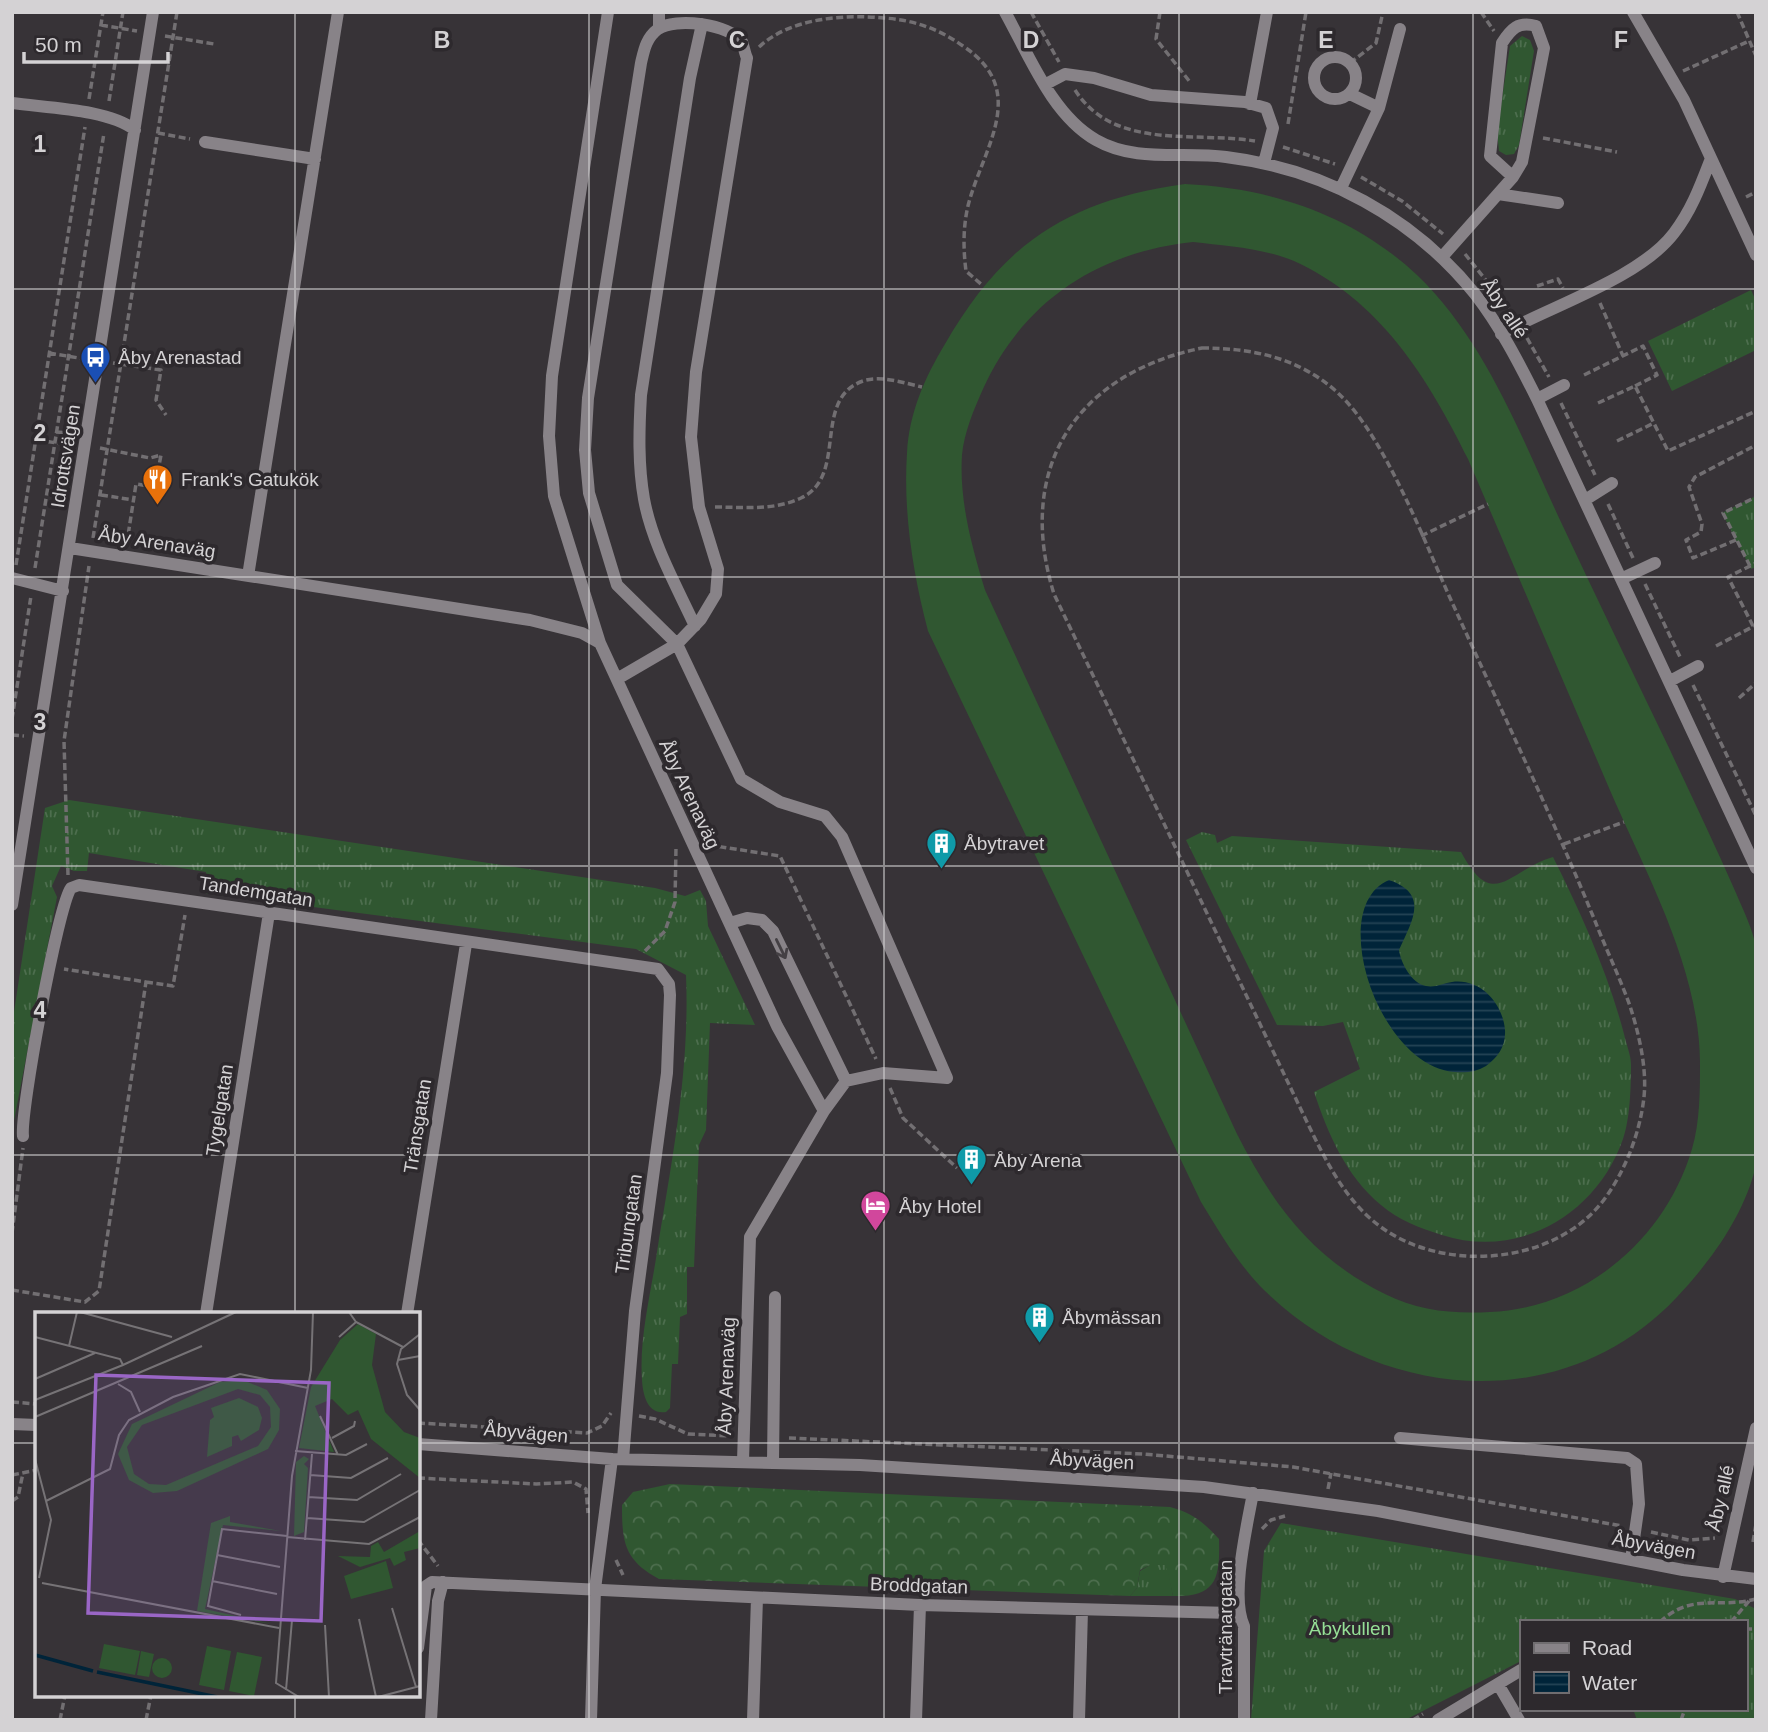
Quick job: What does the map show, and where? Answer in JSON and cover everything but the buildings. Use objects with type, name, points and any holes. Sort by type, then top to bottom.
[{"type":"street","name":"Idrottsvägen","points":[[12,905],[15,871],[70,548],[153,12]]},
{"type":"street","points":[[248,576],[338,12]]},
{"type":"street","points":[[600,643],[554,496],[548,436],[552,376],[608,12]]},
{"type":"street","points":[[659,12],[659,28]]},
{"type":"street","name":"Åby allé","points":[[1005,12],[1046,84],[1076,125],[1111,147],[1148,155],[1224,156],[1264,163],[1341,188],[1379,209],[1442,257],[1476,296],[1501,334],[1537,399],[1623,578],[1756,869]]},
{"type":"street","points":[[1250,103],[1267,12]]},
{"type":"street","points":[[1633,12],[1672,76],[1756,255]]},
{"type":"street","points":[[1442,257],[1513,177],[1522,162],[1544,48],[1536,26],[1525,23],[1511,29],[1502,43],[1490,156],[1493,162],[1513,177]]},
{"type":"street","points":[[617,679],[677,644],[695,626],[716,594],[718,569],[699,507],[691,437],[696,372],[747,58],[741,41],[724,29],[702,24],[671,24],[659,28],[647,40],[641,64],[588,398],[585,450],[589,494],[617,585],[677,644],[741,779],[780,802],[825,816],[842,837],[947,1078],[883,1073],[846,1081],[824,1111]]},
{"type":"street","points":[[695,626],[663,557],[648,512],[639,444],[641,396],[690,78],[702,24]]},
{"type":"street","points":[[1341,188],[1379,108],[1400,29]]},
{"type":"street","points":[[1350,94],[1356,82],[1354,68],[1338,57],[1325,60],[1314,77],[1318,91],[1330,99],[1350,94],[1379,108]]},
{"type":"street","points":[[1046,84],[1065,74],[1094,78],[1151,95],[1250,103],[1266,108],[1273,128],[1264,163]]},
{"type":"street","points":[[12,103],[106,117],[125,122],[135,130]]},
{"type":"street","points":[[205,142],[315,159]]},
{"type":"street","points":[[1501,334],[1648,258],[1673,235],[1695,201],[1710,161]]},
{"type":"street","points":[[1498,194],[1558,203]]},
{"type":"street","points":[[1537,399],[1559,387]]},
{"type":"street","points":[[1585,500],[1607,486]]},
{"type":"street","name":"Åby Arenaväg","points":[[70,548],[530,620],[582,633],[600,643],[688,840],[777,1026],[824,1111],[750,1237],[743,1461]]},
{"type":"street","points":[[1623,578],[1655,563]]},
{"type":"street","points":[[13,578],[33,581],[63,591]]},
{"type":"street","points":[[1670,681],[1692,669]]},
{"type":"street","name":"Tandemgatan","points":[[71,887],[91,885],[466,944],[658,969],[663,974],[670,995]]},
{"type":"street","points":[[23,1136],[50,967],[66,895],[71,887]]},
{"type":"street","name":"Tygelgatan","points":[[206,1312],[269,913]]},
{"type":"street","points":[[730,923],[747,918],[762,920],[773,931],[846,1081]]},
{"type":"street","name":"Tränsgatan","points":[[407,1312],[466,944]]},
{"type":"street","name":"Tribungatan","points":[[590,1720],[595,1589],[627,1415],[635,1311],[667,1073],[670,995]]},
{"type":"street","points":[[773,1462],[775,1297]]},
{"type":"street","points":[[12,1424],[35,1425]]},
{"type":"street","name":"Åby allé","points":[[1723,1577],[1755,1434]]},
{"type":"street","points":[[1400,1438],[1627,1458],[1636,1464],[1639,1494],[1631,1560]]},
{"type":"street","name":"Åbyvägen","points":[[420,1444],[618,1459],[773,1462],[1069,1477],[1253,1493],[1326,1503],[1723,1577],[1756,1579]]},
{"type":"street","name":"Travtränargatan","points":[[1244,1720],[1241,1574],[1253,1493]]},
{"type":"street","points":[[420,1632],[426,1586],[443,1582],[438,1601],[432,1720]]},
{"type":"street","name":"Broddgatan","points":[[443,1582],[920,1605],[1231,1613],[1240,1618]]},
{"type":"street","points":[[753,1720],[757,1598]]},
{"type":"street","points":[[916,1720],[920,1605]]},
{"type":"street","points":[[1079,1720],[1082,1610]]},
{"type":"street","points":[[1438,1720],[1520,1671]]},
{"type":"street","points":[[1498,1684],[1519,1720]]},
{"type":"path","points":[[13,578],[103,12]]},
{"type":"path","points":[[12,719],[123,12]]},
{"type":"path","points":[[71,887],[64,741],[91,551],[110,451],[177,12]]},
{"type":"path","points":[[1031,12],[1065,74],[1089,106],[1124,129],[1155,136],[1222,136],[1284,147],[1350,171],[1402,201],[1454,243],[1491,285],[1559,387],[1607,486],[1638,571],[1692,669],[1756,816]]},
{"type":"path","points":[[1160,12],[1156,39],[1205,100]]},
{"type":"path","points":[[1288,128],[1306,12]]},
{"type":"path","points":[[1350,63],[1377,43],[1383,12]]},
{"type":"path","points":[[1737,12],[1756,57]]},
{"type":"path","points":[[747,58],[767,39],[808,22],[857,15],[907,20],[943,33],[982,58],[996,77],[996,124],[968,203],[963,248],[966,271],[982,285]]},
{"type":"path","points":[[1672,76],[1749,41]]},
{"type":"path","points":[[158,133],[205,142]]},
{"type":"path","points":[[1527,135],[1618,152]]},
{"type":"path","points":[[1284,147],[1286,141]]},
{"type":"path","points":[[1537,286],[1558,279],[1568,300]]},
{"type":"path","points":[[1594,288],[1623,355]]},
{"type":"path","points":[[1584,375],[1643,346],[1657,375],[1598,403]]},
{"type":"path","points":[[1202,348],[1238,348],[1286,361],[1308,371],[1338,393],[1369,431],[1422,536],[1563,844],[1633,1019],[1642,1053],[1644,1093],[1638,1130],[1623,1168],[1602,1203],[1575,1227],[1536,1248],[1495,1255],[1457,1256],[1422,1248],[1375,1222],[1346,1193],[1324,1156],[1067,625],[1044,560],[1041,522],[1045,485],[1057,450],[1076,418],[1101,391],[1131,370],[1165,355],[1202,348]]},
{"type":"path","points":[[49,353],[161,370],[156,400],[166,415]]},
{"type":"path","points":[[112,372],[113,363]]},
{"type":"path","points":[[699,507],[773,507],[803,497],[821,481],[828,465],[830,433],[838,404],[847,391],[864,381],[884,379],[922,387]]},
{"type":"path","points":[[1636,386],[1668,451],[1756,411]]},
{"type":"path","points":[[105,420],[100,450],[150,458],[161,455],[155,487],[136,484],[125,556]]},
{"type":"path","points":[[1617,441],[1654,423]]},
{"type":"path","points":[[56,432],[70,434],[71,428]]},
{"type":"path","points":[[1737,540],[1693,558],[1686,540],[1700,532],[1702,524],[1689,487],[1695,477],[1756,445]]},
{"type":"path","points":[[102,495],[134,500]]},
{"type":"path","points":[[1750,566],[1723,513],[1756,497]]},
{"type":"path","points":[[1422,536],[1488,505]]},
{"type":"path","points":[[1716,646],[1754,626],[1728,577],[1756,563]]},
{"type":"path","points":[[1739,698],[1756,683]]},
{"type":"path","points":[[1563,844],[1624,822]]},
{"type":"path","points":[[642,967],[645,951],[665,931],[676,898],[676,847],[688,840]]},
{"type":"path","points":[[50,967],[173,986],[188,900]]},
{"type":"path","points":[[12,1290],[85,1302],[99,1291],[146,982]]},
{"type":"path","points":[[12,1234],[23,1136]]},
{"type":"path","points":[[12,1402],[35,1404]]},
{"type":"path","points":[[420,1423],[587,1433],[602,1426],[609,1413],[627,1415]]},
{"type":"path","points":[[12,1475],[35,1470]]},
{"type":"path","points":[[12,1500],[18,1497],[23,1473]]},
{"type":"path","points":[[1326,1503],[1331,1473]]},
{"type":"path","points":[[420,1478],[536,1484],[573,1482],[586,1489],[588,1521]]},
{"type":"path","points":[[1260,1533],[1271,1520],[1289,1516]]},
{"type":"path","points":[[1753,1542],[1756,1524]]},
{"type":"path","points":[[420,1543],[444,1576],[443,1582]]},
{"type":"path","points":[[602,1555],[614,1556],[620,1571],[631,1580]]},
{"type":"path","points":[[1662,1620],[1671,1612],[1695,1603],[1756,1599]]},
{"type":"path","points":[[1733,1620],[1749,1601]]},
{"type":"path","points":[[60,1720],[65,1697]]},
{"type":"path","points":[[146,1720],[152,1697]]},
{"type":"green space","points":[[1522,36],[1530,40],[1534,51],[1519,145],[1514,154],[1506,155],[1499,151],[1497,131],[1510,46]]},
{"type":"green space","points":[[1185,184],[1217,187],[1249,191],[1310,208],[1366,236],[1392,254],[1417,275],[1441,301],[1482,359],[1516,423],[1750,927],[1757,960],[1758,1145],[1754,1173],[1748,1190],[1723,1240],[1677,1297],[1631,1336],[1581,1363],[1526,1377],[1470,1381],[1415,1373],[1360,1355],[1310,1327],[1264,1290],[1246,1270],[1201,1202],[928,631],[910,543],[906,475],[911,424],[931,369],[967,309],[1016,253],[1043,232],[1073,215],[1144,191]],"holes":[[[1193,242],[1257,250],[1294,261],[1325,277],[1376,319],[1418,371],[1468,459],[1654,887],[1681,956],[1691,991],[1700,1062],[1698,1117],[1692,1149],[1679,1182],[1662,1212],[1641,1240],[1616,1263],[1588,1283],[1557,1298],[1525,1308],[1490,1312],[1450,1312],[1410,1304],[1359,1280],[1336,1264],[1297,1227],[1280,1206],[1237,1134],[985,590],[971,541],[965,507],[962,455],[973,413],[1000,358],[1019,330],[1042,306],[1067,286],[1126,257]]]},
{"type":"green space","points":[[1751,290],[1756,301],[1756,350],[1672,391],[1648,341]]},
{"type":"green space","points":[[1756,496],[1756,567],[1751,569],[1722,513]]},
{"type":"green space","points":[[69,800],[655,888],[685,896],[700,890],[706,901],[708,926],[755,1025],[710,1023],[706,1130],[699,1145],[694,1267],[687,1267],[687,1314],[680,1317],[678,1364],[672,1364],[670,1408],[666,1412],[655,1411],[645,1398],[642,1348],[679,1114],[687,1010],[686,975],[636,949],[205,893],[206,872],[89,853],[87,871],[74,871],[61,866],[52,886],[57,897],[12,1131],[12,1025],[45,808]]},
{"type":"green space","points":[[1202,832],[1215,835],[1217,843],[1232,836],[1461,852],[1483,880],[1493,884],[1553,857],[1602,966],[1618,1011],[1631,1061],[1630,1103],[1623,1139],[1611,1166],[1595,1189],[1575,1209],[1552,1224],[1526,1235],[1499,1241],[1471,1241],[1442,1235],[1402,1219],[1381,1205],[1348,1168],[1325,1123],[1314,1092],[1360,1069],[1343,1022],[1323,1026],[1277,1025],[1186,840]]},
{"type":"green space","points":[[670,1484],[1170,1507],[1197,1519],[1219,1539],[1218,1564],[1213,1582],[1207,1589],[1199,1593],[1173,1596],[1166,1565],[1150,1565],[1140,1570],[1137,1588],[1130,1596],[659,1579],[638,1565],[627,1549],[622,1505],[633,1492]]},
{"type":"green space","name":"Åbykullen","points":[[1281,1523],[1735,1599],[1756,1609],[1756,1720],[1637,1720],[1634,1711],[1747,1711],[1747,1620],[1520,1620],[1520,1662],[1405,1720],[1251,1720],[1264,1551]]},
{"type":"green space","points":[[1150,1565],[1167,1565],[1173,1596],[1130,1596],[1137,1588],[1140,1571]]},
{"type":"water","points":[[1389,880],[1402,886],[1414,901],[1409,929],[1399,950],[1411,977],[1429,986],[1452,982],[1472,984],[1489,995],[1500,1011],[1505,1030],[1503,1046],[1498,1055],[1482,1068],[1471,1072],[1455,1072],[1428,1063],[1404,1044],[1384,1016],[1370,984],[1362,951],[1362,921],[1370,896]]},
{"type":"place","name":"Åby Arenastad","points":[[95,384]]},
{"type":"place","name":"Frank's Gatukök","points":[[158,506]]},
{"type":"place","name":"Åbytravet","points":[[941,870]]},
{"type":"place","name":"Åby Arena","points":[[971,1187]]},
{"type":"place","name":"Åby Hotel","points":[[876,1233]]},
{"type":"place","name":"Åbymässan","points":[[1039,1344]]}]
